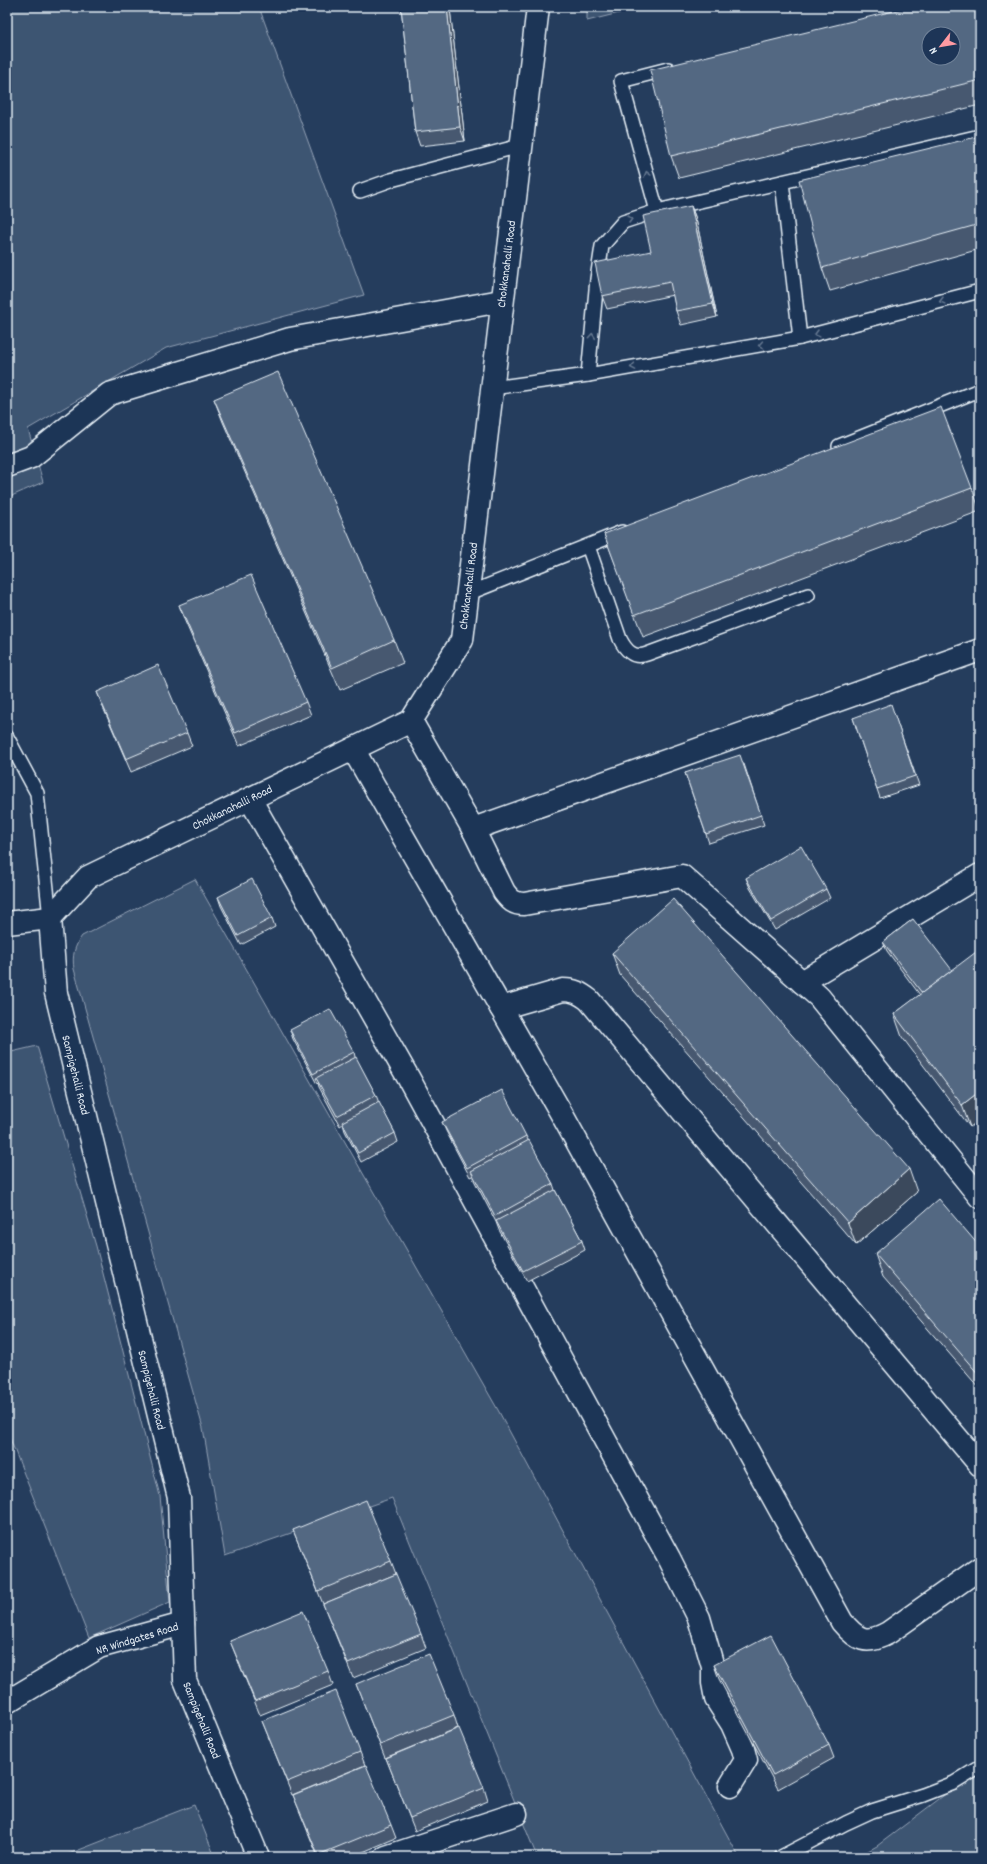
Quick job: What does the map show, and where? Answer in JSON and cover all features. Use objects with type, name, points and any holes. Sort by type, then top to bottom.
[{"type":"street","name":"Chokkanahalli Road","points":[[50,918],[88,877],[411,721],[462,640],[520,146],[538,7]]},
{"type":"street","points":[[7,466],[31,457],[108,394],[290,339],[502,301]]},
{"type":"street","points":[[474,829],[980,650]]},
{"type":"street","points":[[411,721],[474,829],[504,892],[510,900],[517,904],[524,904],[682,876],[819,997],[980,1197]]},
{"type":"street","points":[[354,749],[564,1118],[842,1622],[852,1634],[865,1640],[875,1640],[888,1633],[980,1568]]},
{"type":"street","points":[[250,799],[409,1079],[670,1558],[699,1618],[713,1667],[713,1683],[716,1700],[732,1724],[746,1760],[730,1786]]},
{"type":"street","points":[[802,982],[980,875]]},
{"type":"street","points":[[7,923],[50,918]]},
{"type":"street","name":"Sampigehalli Road","points":[[50,918],[56,993],[179,1498],[185,1680],[258,1857]]},
{"type":"street","points":[[501,1008],[563,990],[571,990],[580,993],[588,1000],[980,1465]]},
{"type":"street","name":"NR Windgates Road","points":[[7,1702],[99,1648],[184,1624]]},
{"type":"street","points":[[386,1857],[516,1814]]},
{"type":"lane","points":[[657,211],[621,80],[683,65]]},
{"type":"lane","points":[[588,375],[597,279],[602,246],[623,222],[657,211],[980,136]]},
{"type":"lane","points":[[360,191],[390,180],[520,146]]},
{"type":"lane","points":[[782,182],[800,338]]},
{"type":"lane","points":[[492,388],[588,375],[800,338],[980,291]]},
{"type":"lane","points":[[830,449],[977,391]]},
{"type":"lane","points":[[467,594],[632,528]]},
{"type":"lane","points":[[588,546],[620,639],[627,651],[637,656],[643,656],[808,595]]},
{"type":"lane","points":[[7,737],[37,793],[50,918]]},
{"type":"lane","points":[[781,1857],[846,1822],[872,1811],[923,1795],[954,1783],[980,1767]]},
{"type":"shaded area","points":[[7,7],[259,7],[364,295],[166,348],[28,429],[43,482],[7,498]]},
{"type":"shaded area","points":[[587,7],[643,7],[587,21]]},
{"type":"shaded area","points":[[195,879],[498,1410],[739,1857],[537,1857],[392,1498],[225,1556],[203,1428],[73,964],[75,948],[82,936]]},
{"type":"shaded area","points":[[37,1046],[96,1246],[160,1496],[170,1602],[89,1638],[7,1431],[7,1053]]},
{"type":"shaded area","points":[[980,1768],[980,1857],[857,1857],[877,1846]]},
{"type":"shaded area","points":[[194,1805],[215,1857],[61,1857]]},
{"type":"building","points":[[401,7],[447,7],[460,127],[415,132]]},
{"type":"building","points":[[910,7],[980,7],[980,80],[671,156],[650,70]]},
{"type":"building","points":[[980,136],[980,224],[822,268],[799,180]]},
{"type":"building","points":[[691,206],[713,304],[676,311],[670,282],[602,296],[595,263],[651,251],[643,216]]},
{"type":"building","points":[[278,372],[394,640],[332,668],[214,399]]},
{"type":"building","points":[[941,407],[972,488],[634,615],[604,534]]},
{"type":"building","points":[[251,575],[306,702],[235,733],[179,605]]},
{"type":"building","points":[[158,665],[187,733],[126,759],[97,692]]},
{"type":"building","points":[[891,704],[915,776],[877,789],[853,718]]},
{"type":"building","points":[[740,755],[761,815],[706,834],[685,773]]},
{"type":"building","points":[[801,846],[826,889],[771,921],[746,878]]},
{"type":"building","points":[[252,879],[272,918],[238,936],[218,897]]},
{"type":"building","points":[[673,899],[909,1169],[848,1223],[612,953]]},
{"type":"building","points":[[913,919],[952,970],[922,993],[883,942]]},
{"type":"building","points":[[980,949],[980,1091],[962,1105],[894,1014]]},
{"type":"building","points":[[330,1009],[354,1052],[313,1074],[290,1030]]},
{"type":"building","points":[[356,1057],[376,1095],[337,1116],[316,1078]]},
{"type":"building","points":[[502,1090],[526,1136],[467,1168],[442,1122]]},
{"type":"building","points":[[379,1102],[395,1133],[358,1153],[342,1122]]},
{"type":"building","points":[[529,1140],[553,1184],[495,1216],[471,1171]]},
{"type":"building","points":[[555,1190],[582,1241],[523,1271],[496,1221]]},
{"type":"building","points":[[939,1199],[980,1247],[980,1376],[875,1254]]},
{"type":"building","points":[[366,1500],[391,1561],[318,1591],[293,1530]]},
{"type":"building","points":[[396,1574],[421,1634],[348,1664],[323,1604]]},
{"type":"building","points":[[303,1611],[328,1671],[255,1701],[230,1641]]},
{"type":"building","points":[[771,1635],[829,1745],[773,1775],[714,1665]]},
{"type":"building","points":[[429,1654],[454,1715],[380,1745],[356,1684]]},
{"type":"building","points":[[336,1691],[360,1752],[287,1782],[262,1721]]},
{"type":"building","points":[[459,1728],[484,1788],[410,1818],[386,1758]]},
{"type":"building","points":[[366,1765],[391,1825],[318,1855],[293,1795]]},
{"type":"building","points":[[437,1852],[439,1857],[423,1857]]}]
